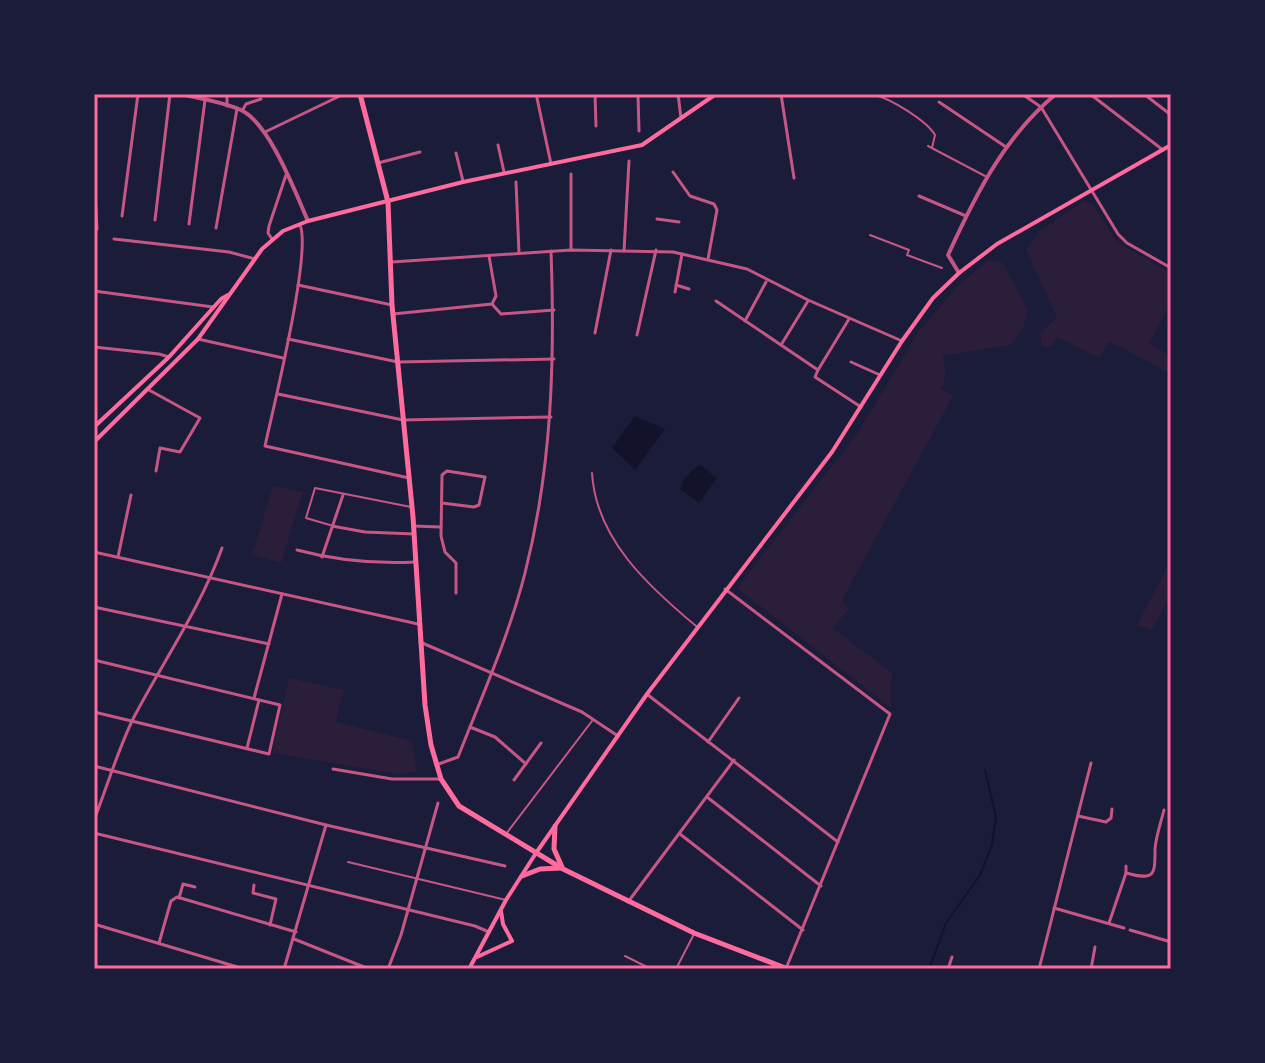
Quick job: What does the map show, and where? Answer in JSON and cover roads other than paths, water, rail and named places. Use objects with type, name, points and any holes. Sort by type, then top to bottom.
[{"type":"main road","points":[[360,94],[388,202],[392,305],[412,507],[425,705],[441,779],[459,806],[563,868],[694,933],[786,969]]},
{"type":"main road","points":[[94,442],[198,339],[272,239],[308,221],[463,182],[642,145],[716,94]]},
{"type":"main road","points":[[469,969],[501,908],[536,853],[647,694],[832,452],[933,298],[997,244],[1171,145]]},
{"type":"main road","points":[[94,427],[169,357],[228,295]]},
{"type":"main road","points":[[214,307],[220,311]]},
{"type":"main road","points":[[192,333],[198,339]]},
{"type":"main road","points":[[169,357],[178,361]]},
{"type":"main road","points":[[555,826],[554,849],[563,868]]},
{"type":"main road","points":[[522,876],[543,869],[563,868]]},
{"type":"main road","points":[[475,958],[512,941],[503,924],[501,908]]},
{"type":"street","points":[[122,216],[138,94]]},
{"type":"street","points":[[155,220],[170,94]]},
{"type":"street","points":[[181,94],[251,116],[264,132],[308,221]]},
{"type":"street","points":[[227,94],[227,106]]},
{"type":"street","points":[[264,132],[344,94]]},
{"type":"street","points":[[595,94],[596,126]]},
{"type":"street","points":[[638,94],[639,131]]},
{"type":"street","points":[[678,94],[681,118]]},
{"type":"street","points":[[781,94],[794,178]]},
{"type":"street","points":[[1022,94],[1041,107],[1118,234],[1127,243],[1171,268]]},
{"type":"street","points":[[959,273],[948,255],[986,177],[1006,147],[1056,94]]},
{"type":"street","points":[[1090,94],[1163,150]]},
{"type":"street","points":[[1144,94],[1171,115]]},
{"type":"street","points":[[537,98],[551,164]]},
{"type":"street","points":[[216,228],[239,110],[261,99]]},
{"type":"street","points":[[189,224],[205,100]]},
{"type":"street","points":[[939,102],[1006,147]]},
{"type":"street","points":[[498,145],[504,175]]},
{"type":"street","points":[[378,163],[420,152]]},
{"type":"street","points":[[456,153],[463,182]]},
{"type":"street","points":[[624,251],[629,161]]},
{"type":"street","points":[[673,172],[690,196],[714,204],[717,210],[708,260]]},
{"type":"street","points":[[571,174],[571,250]]},
{"type":"street","points":[[272,239],[268,229],[286,175]]},
{"type":"street","points":[[94,177],[97,229],[94,229]]},
{"type":"street","points":[[516,182],[519,253]]},
{"type":"street","points":[[919,196],[966,216]]},
{"type":"street","points":[[657,219],[679,222]]},
{"type":"street","points":[[299,224],[303,236],[298,284],[265,446],[409,478]]},
{"type":"street","points":[[114,239],[229,252],[255,259]]},
{"type":"street","points":[[390,262],[571,250],[656,250],[682,254],[747,269],[808,300],[902,341]]},
{"type":"street","points":[[595,333],[611,250]]},
{"type":"street","points":[[637,335],[656,250]]},
{"type":"street","points":[[436,765],[458,757],[509,626],[537,521],[551,417],[554,310],[551,251]]},
{"type":"street","points":[[675,292],[682,254]]},
{"type":"street","points":[[489,255],[496,296],[492,304]]},
{"type":"street","points":[[745,321],[766,280]]},
{"type":"street","points":[[298,284],[392,305]]},
{"type":"street","points":[[676,285],[689,289]]},
{"type":"street","points":[[94,291],[214,307]]},
{"type":"street","points":[[781,345],[808,300]]},
{"type":"street","points":[[716,301],[818,370]]},
{"type":"street","points":[[492,304],[501,314],[554,310]]},
{"type":"street","points":[[393,314],[492,304]]},
{"type":"street","points":[[850,317],[815,377],[861,407]]},
{"type":"street","points":[[198,339],[283,358]]},
{"type":"street","points":[[288,339],[398,362],[554,359]]},
{"type":"street","points":[[94,347],[169,357]]},
{"type":"street","points":[[851,362],[880,375]]},
{"type":"street","points":[[149,390],[200,418],[180,452],[160,448],[156,471]]},
{"type":"street","points":[[276,393],[403,420],[551,417]]},
{"type":"street","points":[[442,503],[479,505],[485,477],[447,471],[442,475],[440,527],[445,552],[456,563],[456,593]]},
{"type":"street","points":[[118,557],[131,495]]},
{"type":"street","points":[[322,557],[343,495]]},
{"type":"street","points":[[332,526],[365,532],[414,534]]},
{"type":"street","points":[[413,526],[440,527]]},
{"type":"street","points":[[94,820],[133,719],[187,627],[222,548]]},
{"type":"street","points":[[297,550],[372,564],[415,562]]},
{"type":"street","points":[[94,552],[419,624]]},
{"type":"street","points":[[725,589],[890,714],[786,969]]},
{"type":"street","points":[[247,748],[282,593]]},
{"type":"street","points":[[94,607],[269,644]]},
{"type":"street","points":[[420,642],[594,718],[618,736]]},
{"type":"street","points":[[94,660],[280,705],[269,754],[94,712]]},
{"type":"street","points":[[647,694],[838,842]]},
{"type":"street","points":[[708,742],[739,698]]},
{"type":"street","points":[[469,727],[495,737],[526,764]]},
{"type":"street","points":[[514,780],[541,743]]},
{"type":"street","points":[[628,902],[734,760]]},
{"type":"street","points":[[1039,969],[1091,763]]},
{"type":"street","points":[[94,766],[326,825],[505,866]]},
{"type":"street","points":[[333,769],[392,779],[441,779]]},
{"type":"street","points":[[706,797],[821,886]]},
{"type":"street","points":[[388,969],[438,803]]},
{"type":"street","points":[[1078,816],[1106,822],[1111,818],[1112,809]]},
{"type":"street","points":[[1126,873],[1142,878],[1153,873],[1157,860],[1155,845],[1164,810]]},
{"type":"street","points":[[284,969],[326,825]]},
{"type":"street","points":[[94,833],[308,883],[489,932]]},
{"type":"street","points":[[679,834],[803,930]]},
{"type":"street","points":[[1109,923],[1126,866]]},
{"type":"street","points":[[178,898],[183,884],[195,887]]},
{"type":"street","points":[[254,885],[253,893],[276,899],[270,925]]},
{"type":"street","points":[[159,943],[171,901],[178,898],[296,932]]},
{"type":"street","points":[[1054,908],[1124,928]]},
{"type":"street","points":[[94,924],[244,969]]},
{"type":"street","points":[[1130,930],[1171,942]]},
{"type":"street","points":[[294,939],[369,969]]},
{"type":"street","points":[[1091,969],[1095,947]]},
{"type":"street","points":[[948,969],[952,957]]},
{"type":"street","points":[[94,966],[105,969]]},
{"type":"lane","points":[[874,95],[928,125],[935,135],[930,147],[986,177]]},
{"type":"lane","points":[[870,235],[909,250],[907,255],[942,268]]},
{"type":"lane","points":[[592,473],[596,502],[618,547],[657,593],[697,627]]},
{"type":"lane","points":[[332,526],[306,518],[315,488],[412,507]]},
{"type":"lane","points":[[506,835],[594,718]]},
{"type":"lane","points":[[348,862],[506,900]]},
{"type":"lane","points":[[676,969],[694,933]]},
{"type":"lane","points":[[625,956],[651,969]]},
{"type":"waterway","points":[[929,969],[946,923],[980,875],[992,845],[996,817],[985,770]]}]
